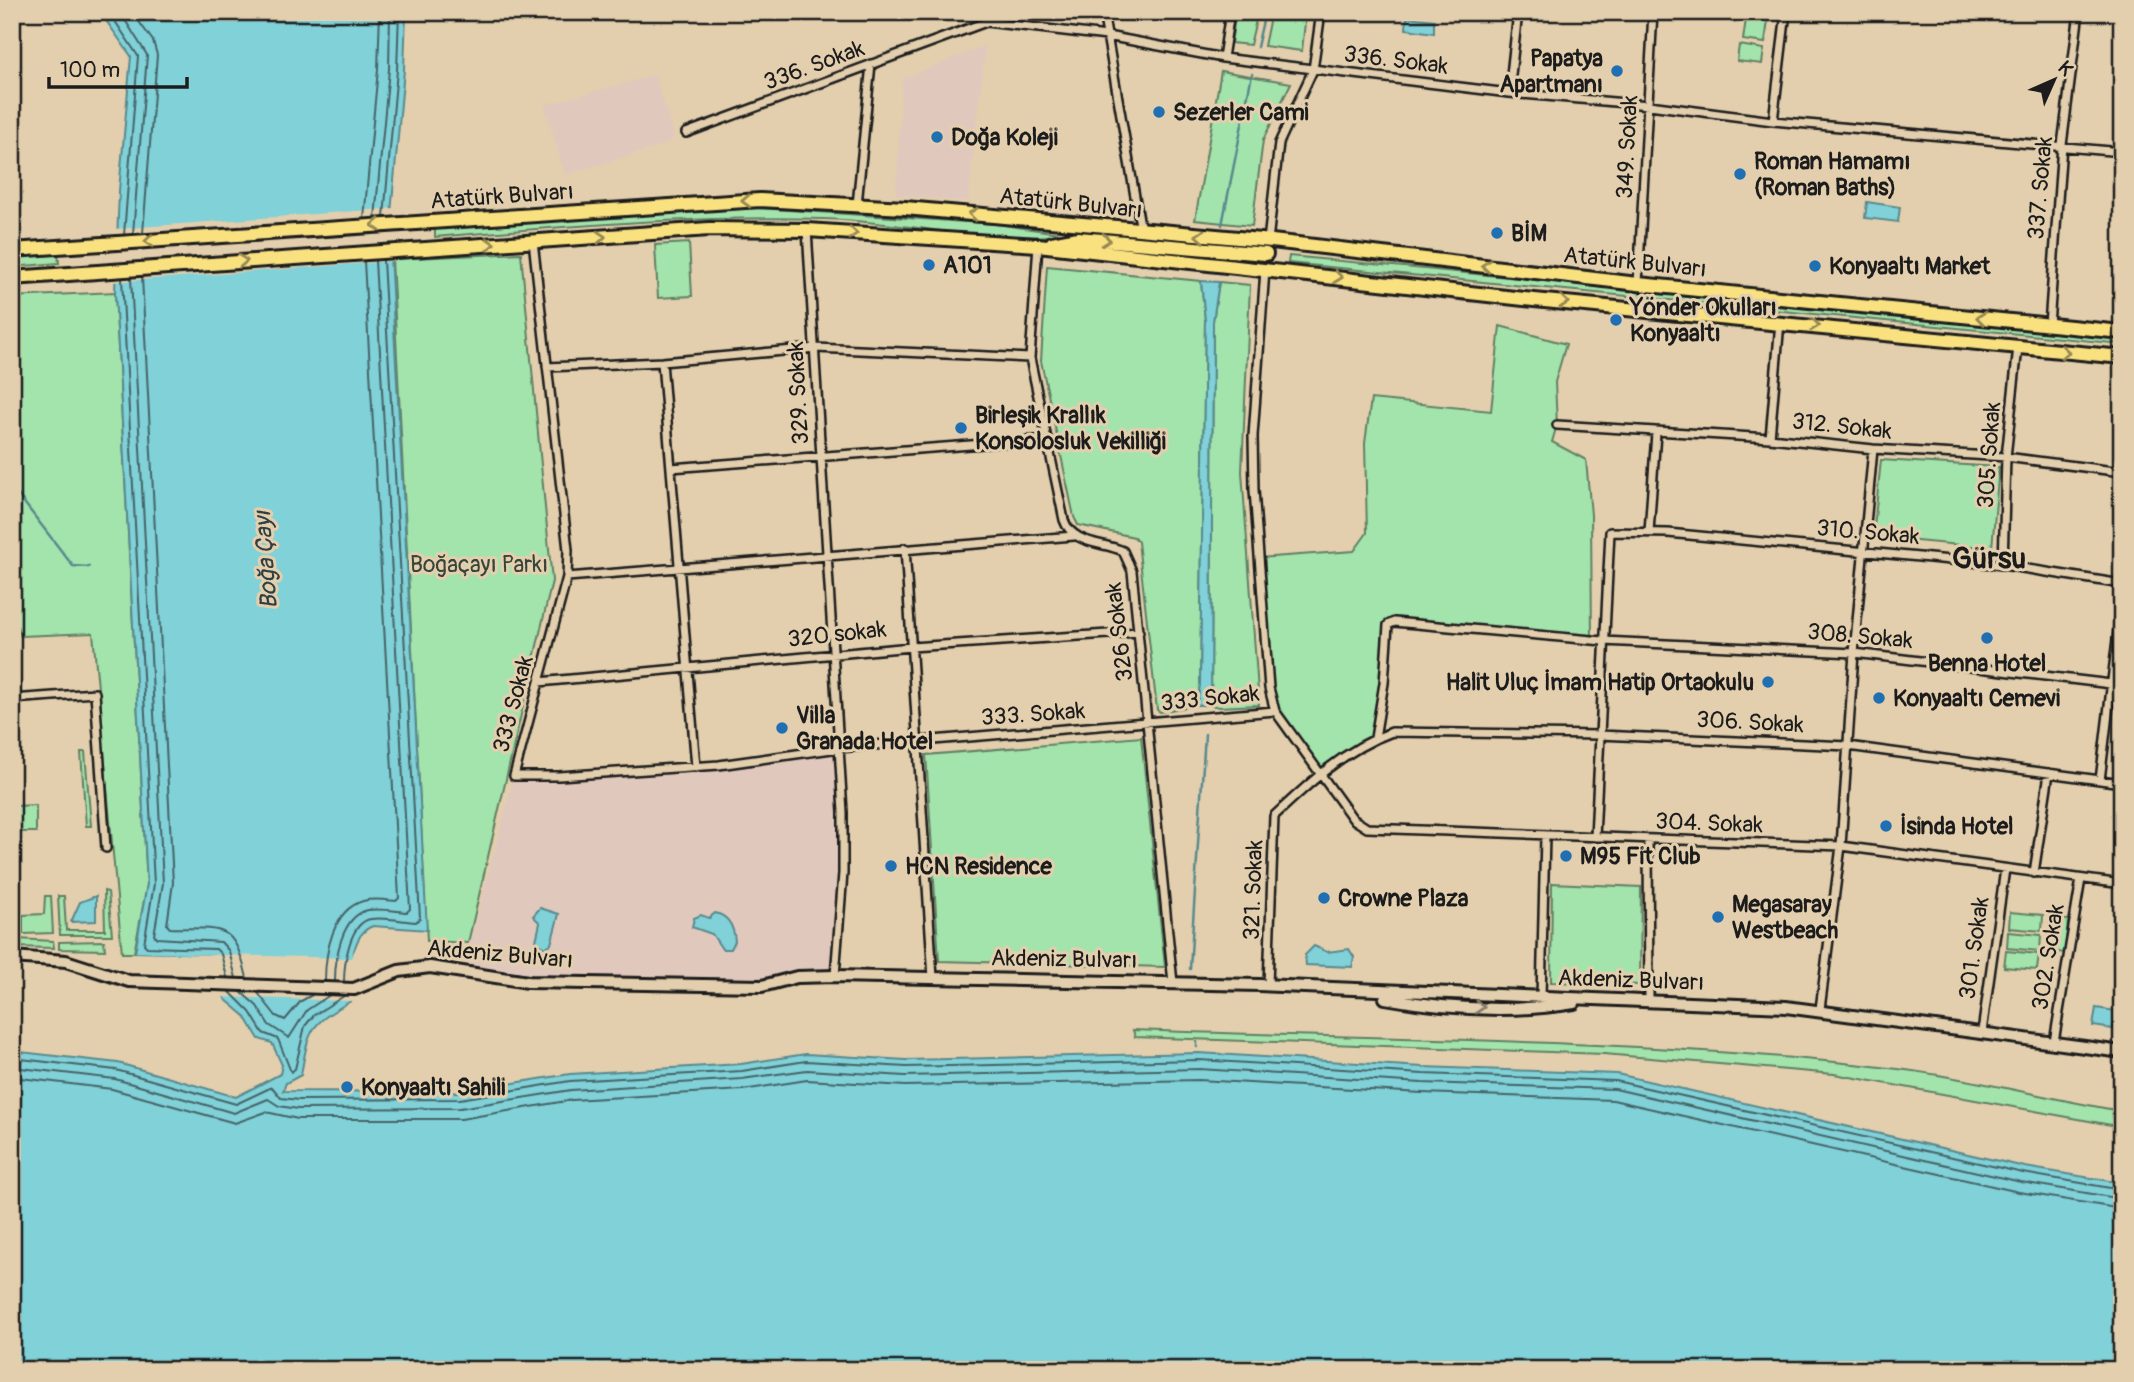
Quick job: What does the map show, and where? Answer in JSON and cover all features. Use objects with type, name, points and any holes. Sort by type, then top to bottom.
[{"type":"main road","name":"Atatürk Bulvarı","points":[[19,250],[720,201],[857,205],[2122,332]]},
{"type":"main road","name":"Atatürk Bulvarı","points":[[12,278],[709,229],[807,230],[1038,245],[1524,299],[1780,321],[2122,357]]},
{"type":"main road","points":[[1038,245],[1078,238],[1269,245],[1268,270]]},
{"type":"main road","points":[[2098,355],[2122,350]]},
{"type":"main road","name":"Akdeniz Bulvarı","points":[[12,957],[66,961],[129,981],[354,989],[385,975],[419,967],[528,982],[762,986],[797,976],[835,976],[1268,985],[1340,989],[1415,999],[1536,997],[1648,1001],[1820,1009],[2122,1052]]},
{"type":"main road","points":[[1531,1009],[1538,1004],[1536,997]]},
{"type":"main road","points":[[1415,999],[1531,1009],[1601,999]]},
{"type":"street","points":[[1103,12],[1141,232]]},
{"type":"street","points":[[1223,58],[1230,12]]},
{"type":"street","points":[[1269,245],[1273,191],[1283,130],[1313,70],[1321,12]]},
{"type":"street","points":[[1509,93],[1518,12]]},
{"type":"street","name":"349. Sokak","points":[[1638,284],[1653,12]]},
{"type":"street","points":[[1773,121],[1787,12]]},
{"type":"street","name":"337. Sokak","points":[[2049,325],[2062,145],[2079,12]]},
{"type":"street","name":"336. Sokak","points":[[685,133],[986,22],[1107,36],[1223,58],[1509,93],[1649,105],[1773,121],[2122,152]]},
{"type":"street","points":[[857,205],[871,64]]},
{"type":"street","name":"329. Sokak","points":[[807,230],[816,348],[831,653],[839,748],[843,873],[835,976]]},
{"type":"street","name":"333 Sokak","points":[[533,241],[568,550],[567,577],[514,776],[559,776],[696,767],[839,748],[919,742]]},
{"type":"street","points":[[1038,245],[1030,358],[1064,520],[1075,536]]},
{"type":"street","points":[[1268,270],[1260,321],[1253,436],[1263,634],[1269,688],[1275,711]]},
{"type":"street","points":[[1770,438],[1780,321]]},
{"type":"street","name":"305. Sokak","points":[[2003,565],[2006,457],[2018,347]]},
{"type":"street","points":[[547,367],[662,362],[816,348],[1030,358]]},
{"type":"street","points":[[662,362],[696,767]]},
{"type":"street","name":"312. Sokak","points":[[1557,425],[1770,438],[1873,449],[2006,457],[2122,472]]},
{"type":"street","points":[[1649,532],[1657,433]]},
{"type":"street","points":[[671,468],[820,454],[1048,439]]},
{"type":"street","points":[[1820,1009],[1841,846],[1854,653],[1873,449]]},
{"type":"street","name":"310. Sokak","points":[[1603,641],[1610,532],[1649,532],[2003,565],[2122,584]]},
{"type":"street","points":[[567,577],[680,570],[827,554],[1075,536]]},
{"type":"street","name":"326 Sokak","points":[[1075,536],[1123,551],[1132,571],[1173,983]]},
{"type":"street","points":[[905,548],[933,978]]},
{"type":"street","points":[[2099,780],[2122,598]]},
{"type":"street","name":"308. Sokak","points":[[1375,738],[1384,682],[1385,641],[1388,625],[1394,622],[1603,641],[1854,653],[2111,684]]},
{"type":"street","name":"320 sokak","points":[[539,682],[688,670],[911,646],[1139,632]]},
{"type":"street","points":[[1595,837],[1603,641]]},
{"type":"street","points":[[12,663],[14,699],[94,692],[106,848]]},
{"type":"street","name":"333 Sokak","points":[[1149,724],[1275,711]]},
{"type":"street","name":"304. Sokak","points":[[1275,711],[1353,819],[1367,828],[1841,846],[2122,884]]},
{"type":"street","name":"333. Sokak","points":[[919,742],[1149,724]]},
{"type":"street","name":"306. Sokak","points":[[1375,738],[1392,732],[1599,735],[1849,746],[2122,783]]},
{"type":"street","name":"321. Sokak","points":[[1268,985],[1274,816],[1320,773],[1375,738]]},
{"type":"street","name":"302. Sokak","points":[[2034,873],[2049,773]]},
{"type":"street","points":[[1536,997],[1545,836]]},
{"type":"street","points":[[1648,840],[1648,1001]]},
{"type":"street","name":"301. Sokak","points":[[1982,1032],[2005,869]]},
{"type":"street","name":"302. Sokak","points":[[2054,1042],[2081,879]]},
{"type":"shaded area","name":"Doğa Koleji","points":[[986,45],[968,202],[896,195],[902,79]]},
{"type":"shaded area","points":[[655,75],[674,137],[665,145],[565,175],[544,105]]},
{"type":"shaded area","points":[[839,748],[843,812],[835,976],[762,986],[528,982],[462,972],[514,776],[719,765]]},
{"type":"green space","points":[[1236,12],[1258,12],[1250,45],[1231,43]]},
{"type":"green space","points":[[1271,12],[1306,12],[1302,51],[1264,46]]},
{"type":"green space","points":[[1747,12],[1769,12],[1765,43],[1743,40]]},
{"type":"green space","points":[[1739,45],[1764,49],[1762,64],[1737,61]]},
{"type":"green space","points":[[1221,71],[1291,83],[1263,140],[1252,226],[1195,220]]},
{"type":"green space","points":[[758,208],[996,224],[1066,234],[1006,237],[852,221],[774,218],[628,223],[435,237],[435,226]]},
{"type":"green space","points":[[689,243],[692,296],[658,298],[655,245]]},
{"type":"green space","points":[[58,253],[59,263],[12,267],[12,256]]},
{"type":"green space","name":"Boğaçayı Parkı","points":[[521,253],[552,581],[468,943],[427,941],[392,259]]},
{"type":"green space","points":[[1289,256],[2122,336],[2122,344],[1288,263]]},
{"type":"green space","points":[[1047,266],[1201,281],[1205,320],[1200,685],[1197,705],[1160,712],[1157,710],[1138,542],[1134,537],[1078,525],[1074,517],[1041,361]]},
{"type":"green space","points":[[1219,282],[1250,285],[1242,472],[1259,705],[1219,707],[1211,705],[1213,321]]},
{"type":"green space","points":[[115,292],[147,885],[134,953],[122,953],[93,633],[21,636],[12,613],[12,297]]},
{"type":"green space","points":[[1500,326],[1566,344],[1555,382],[1557,425],[1552,442],[1586,460],[1591,515],[1592,640],[1394,622],[1387,625],[1375,738],[1320,773],[1275,711],[1258,558],[1354,551],[1367,533],[1365,443],[1371,399],[1491,411]]},
{"type":"green space","points":[[1881,460],[1999,467],[1992,548],[1873,537]]},
{"type":"green space","points":[[1141,737],[1165,967],[939,961],[926,755]]},
{"type":"green space","points":[[81,752],[85,752],[91,826],[86,826]]},
{"type":"green space","points":[[36,805],[36,832],[17,832],[15,806]]},
{"type":"green space","points":[[1552,883],[1641,887],[1640,985],[1551,982]]},
{"type":"green space","points":[[104,891],[108,892],[112,935],[60,935],[58,896],[64,896],[66,930],[105,930]]},
{"type":"green space","points":[[45,896],[51,896],[53,933],[23,934],[23,915],[44,914]]},
{"type":"green space","points":[[12,912],[17,912],[18,939],[53,941],[54,948],[12,947],[15,933]]},
{"type":"green space","points":[[2010,912],[2043,915],[2042,931],[2009,928]]},
{"type":"green space","points":[[2052,918],[2068,920],[2065,953],[2049,951]]},
{"type":"green space","points":[[2008,932],[2041,935],[2040,951],[2007,948]]},
{"type":"green space","points":[[104,941],[105,950],[59,949],[59,942]]},
{"type":"green space","points":[[2006,951],[2039,954],[2037,970],[2004,967]]},
{"type":"green space","points":[[1133,1030],[1612,1046],[1803,1059],[1926,1073],[2122,1111],[2122,1127],[1834,1074],[1604,1054],[1135,1037]]},
{"type":"water","name":"Boğa Çayı","points":[[100,12],[406,12],[404,70],[389,236],[427,930],[373,926],[365,931],[355,948],[351,1001],[327,1016],[313,1030],[306,1047],[301,1075],[286,1083],[283,1091],[459,1092],[570,1074],[741,1064],[806,1054],[906,1060],[1199,1053],[1423,1067],[1617,1074],[2025,1167],[2122,1183],[2122,1370],[12,1370],[12,1051],[118,1063],[236,1097],[280,1074],[282,1065],[272,1043],[259,1039],[245,1016],[225,999],[214,956],[135,953],[147,884],[115,292],[119,191],[131,56]]},
{"type":"water","points":[[1407,17],[1434,20],[1434,33],[1406,29]]},
{"type":"water","points":[[1867,202],[1900,207],[1898,222],[1865,218]]},
{"type":"water","points":[[1201,281],[1219,282],[1213,321],[1211,705],[1197,705],[1200,685],[1205,320]]},
{"type":"water","points":[[96,896],[96,921],[71,922],[80,902]]},
{"type":"water","points":[[540,908],[559,914],[551,944],[544,948],[536,941],[540,923],[533,916]]},
{"type":"water","points":[[715,913],[724,917],[732,927],[735,941],[731,949],[722,949],[712,934],[692,927],[694,918],[701,915],[709,918]]},
{"type":"water","points":[[1314,946],[1327,952],[1349,949],[1354,957],[1352,967],[1306,965],[1305,955]]},
{"type":"water","points":[[2096,1008],[2116,1011],[2113,1029],[2093,1026]]},
{"type":"pier","points":[[395,208],[394,261],[112,282],[114,229]]},
{"type":"pier","points":[[362,935],[366,936],[355,959],[353,1004],[351,1001],[221,997],[212,959],[134,957],[131,953],[351,958]]},
{"type":"waterway","points":[[1257,47],[1265,12]]},
{"type":"waterway","points":[[1222,225],[1252,74]]},
{"type":"waterway","points":[[12,487],[73,566],[89,567]]},
{"type":"waterway","points":[[1190,969],[1205,734]]},
{"type":"waterway","points":[[1197,1042],[1197,1047]]},
{"type":"place","name":"Papatya Apartmanı","points":[[1617,71]]},
{"type":"place","name":"Sezerler Cami","points":[[1159,112]]},
{"type":"place","name":"Doğa Koleji","points":[[937,137]]},
{"type":"place","name":"Roman Hamamı (Roman Baths)","points":[[1740,174]]},
{"type":"place","name":"BİM","points":[[1497,233]]},
{"type":"place","name":"A101","points":[[929,265]]},
{"type":"place","name":"Konyaaltı Market","points":[[1815,266]]},
{"type":"place","name":"Yönder Okulları Konyaaltı","points":[[1616,320]]},
{"type":"place","name":"Birleşik Krallık Konsolosluk Vekilliği","points":[[961,428]]},
{"type":"place","name":"Benna Hotel","points":[[1987,638]]},
{"type":"place","name":"Halit Uluç İmam Hatip Ortaokulu","points":[[1768,682]]},
{"type":"place","name":"Konyaaltı Cemevi","points":[[1879,698]]},
{"type":"place","name":"Villa Granada Hotel","points":[[782,728]]},
{"type":"place","name":"İsinda Hotel","points":[[1886,826]]},
{"type":"place","name":"M95 Fit Club","points":[[1566,856]]},
{"type":"place","name":"HCN Residence","points":[[891,866]]},
{"type":"place","name":"Crowne Plaza","points":[[1324,898]]},
{"type":"place","name":"Megasaray Westbeach","points":[[1718,917]]},
{"type":"place","name":"Konyaaltı Sahili","points":[[347,1087]]},
{"type":"district","name":"Gürsu","points":[[1989,558]]}]
